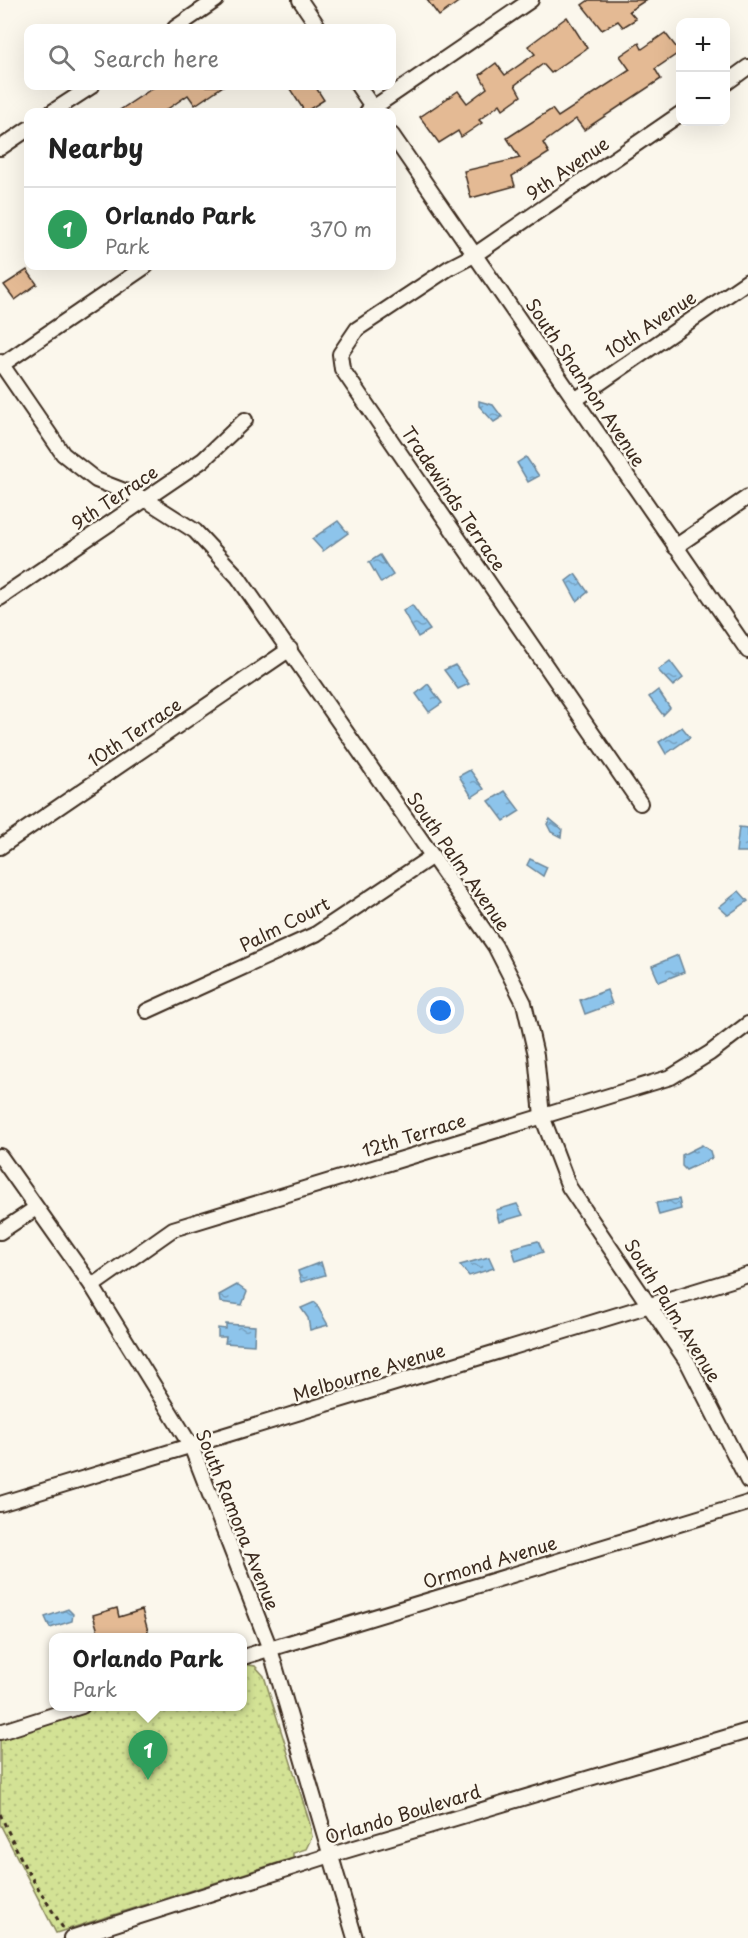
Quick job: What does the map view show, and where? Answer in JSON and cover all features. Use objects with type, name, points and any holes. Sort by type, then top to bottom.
[{"type":"street","points":[[181,24],[216,0]]},
{"type":"street","points":[[300,0],[316,24]]},
{"type":"street","points":[[376,108],[531,0]]},
{"type":"street","points":[[730,80],[748,67]]},
{"type":"street","points":[[58,108],[86,90]]},
{"type":"street","points":[[360,90],[370,108]]},
{"type":"street","name":"9th Avenue","points":[[476,255],[676,117]]},
{"type":"street","points":[[0,148],[24,132]]},
{"type":"street","name":"South Shannon Avenue","points":[[396,141],[748,651]]},
{"type":"street","name":"Tradewinds Terrace","points":[[476,255],[449,268],[357,329],[340,354],[342,369],[640,803]]},
{"type":"street","points":[[1,364],[140,270]]},
{"type":"street","name":"10th Avenue","points":[[575,400],[748,281]]},
{"type":"street","name":"South Palm Avenue","points":[[1,364],[63,454],[96,480],[145,499],[195,531],[238,577],[495,946],[517,985],[531,1026],[542,1116],[569,1187],[688,1364],[748,1481]]},
{"type":"street","name":"9th Terrace","points":[[0,598],[203,460],[245,420]]},
{"type":"street","points":[[675,547],[748,497]]},
{"type":"street","name":"10th Terrace","points":[[0,847],[290,649]]},
{"type":"street","name":"Palm Court","points":[[147,1011],[316,934],[431,857]]},
{"type":"street","name":"12th Terrace","points":[[92,1286],[173,1229],[671,1077],[710,1053],[748,1024]]},
{"type":"street","name":"South Ramona Avenue","points":[[0,1156],[92,1286],[191,1446],[270,1648],[355,1938]]},
{"type":"street","points":[[0,1232],[36,1208]]},
{"type":"street","name":"Melbourne Avenue","points":[[0,1504],[748,1275]]},
{"type":"street","name":"Ormond Avenue","points":[[247,1656],[748,1503]]},
{"type":"street","points":[[0,1732],[69,1711]]},
{"type":"street","name":"Orlando Boulevard","points":[[68,1934],[748,1731]]},
{"type":"path","points":[[0,1814],[25,1867],[68,1934]]},
{"type":"green space","points":[[247,1665],[255,1666],[264,1676],[312,1837],[306,1849],[293,1853],[293,1858],[56,1933],[0,1824],[0,1736],[82,1711],[247,1711]]},
{"type":"water","points":[[479,401],[493,405],[502,417],[494,422],[479,406]]},
{"type":"water","points":[[526,457],[539,476],[528,482],[517,463]]},
{"type":"water","points":[[338,521],[348,533],[323,551],[312,539]]},
{"type":"water","points":[[380,555],[393,575],[381,583],[369,562]]},
{"type":"water","points":[[575,574],[588,592],[577,601],[566,581]]},
{"type":"water","points":[[412,605],[430,630],[418,637],[403,611]]},
{"type":"water","points":[[670,661],[683,678],[673,686],[658,670]]},
{"type":"water","points":[[455,665],[469,684],[458,689],[444,670]]},
{"type":"water","points":[[428,684],[442,703],[429,712],[416,694]]},
{"type":"water","points":[[658,690],[670,708],[663,715],[649,697]]},
{"type":"water","points":[[682,727],[690,737],[666,754],[659,742]]},
{"type":"water","points":[[470,770],[484,789],[472,797],[459,776]]},
{"type":"water","points":[[505,791],[520,811],[504,821],[489,801]]},
{"type":"water","points":[[550,819],[562,829],[561,837],[551,832],[547,824]]},
{"type":"water","points":[[739,827],[748,828],[748,852],[736,852]]},
{"type":"water","points":[[530,859],[547,867],[543,876],[527,865]]},
{"type":"water","points":[[739,891],[748,901],[728,915],[719,907]]},
{"type":"water","points":[[678,955],[684,972],[659,982],[652,966]]},
{"type":"water","points":[[607,990],[612,1004],[585,1014],[580,1000]]},
{"type":"water","points":[[702,1145],[710,1151],[712,1158],[686,1170],[682,1166],[682,1155]]},
{"type":"water","points":[[679,1199],[681,1209],[659,1215],[656,1203]]},
{"type":"water","points":[[517,1204],[523,1215],[499,1222],[496,1210]]},
{"type":"water","points":[[538,1241],[543,1252],[516,1261],[512,1248]]},
{"type":"water","points":[[489,1257],[494,1268],[469,1276],[460,1265]]},
{"type":"water","points":[[321,1262],[325,1275],[301,1282],[298,1271]]},
{"type":"water","points":[[237,1285],[247,1292],[242,1305],[220,1302],[219,1295]]},
{"type":"water","points":[[315,1302],[328,1325],[310,1330],[308,1318],[301,1308]]},
{"type":"water","points":[[226,1324],[255,1326],[254,1345],[225,1343],[226,1337],[218,1337],[218,1328],[226,1329]]},
{"type":"water","points":[[68,1609],[73,1614],[72,1621],[50,1628],[45,1617]]},
{"type":"building","points":[[427,0],[461,0],[439,16]]},
{"type":"building","points":[[589,0],[646,0],[629,11],[636,19],[623,27],[618,21],[602,30],[582,5]]},
{"type":"building","points":[[567,17],[587,48],[551,73],[543,64],[515,85],[521,96],[503,109],[500,104],[479,120],[482,123],[461,137],[458,131],[439,143],[420,117],[458,91],[467,103],[487,88],[480,75],[496,63],[505,75],[535,54],[528,46]]},
{"type":"building","points":[[665,33],[676,47],[676,55],[655,69],[661,79],[584,130],[576,119],[543,143],[549,153],[512,176],[515,186],[471,198],[464,171],[520,158],[507,138],[552,109],[558,117],[630,70],[620,56],[639,43],[642,49]]},
{"type":"building","points":[[150,90],[217,90],[195,105],[188,95],[169,108],[123,108]]},
{"type":"building","points":[[291,90],[318,90],[324,100],[311,108],[302,108]]},
{"type":"building","points":[[27,270],[37,284],[15,300],[4,285]]},
{"type":"building","points":[[117,1608],[119,1617],[142,1610],[149,1633],[98,1633],[93,1615]]},
{"type":"place","name":"Orlando Park","points":[[148,1780]]}]
